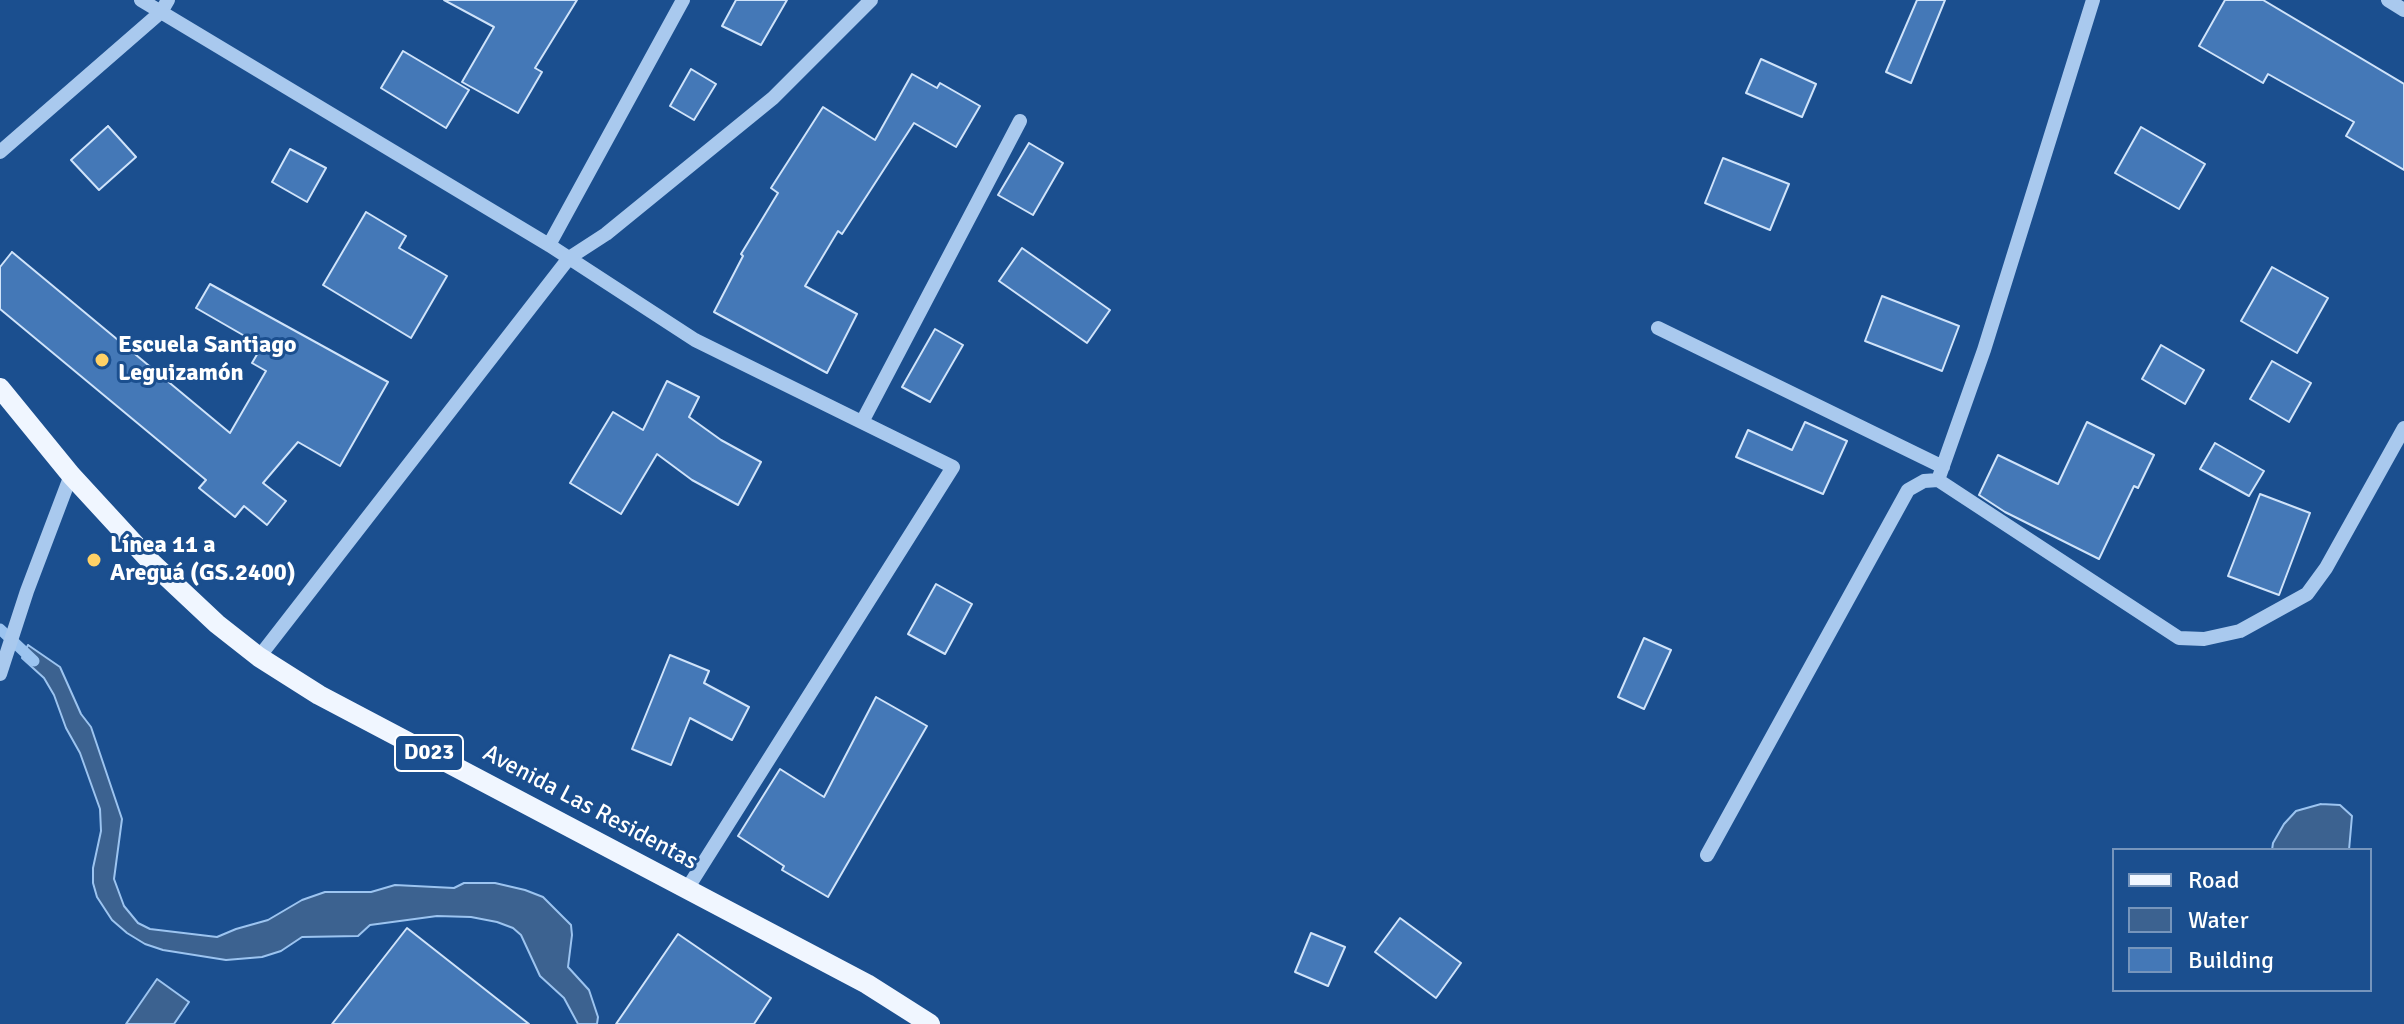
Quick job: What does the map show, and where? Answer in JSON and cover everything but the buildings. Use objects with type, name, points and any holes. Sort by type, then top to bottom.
[{"type":"main road","name":"Avenida Las Residentas","points":[[0,388],[71,475],[152,563],[217,624],[259,657],[319,695],[867,984],[930,1024]]},
{"type":"street","points":[[141,0],[165,6],[549,245],[695,340],[953,467],[687,889]]},
{"type":"street","points":[[549,245],[683,0]]},
{"type":"street","points":[[259,657],[569,258],[606,234],[773,98],[871,0]]},
{"type":"street","points":[[1707,855],[1908,490],[1940,473],[1984,350],[2093,0]]},
{"type":"street","points":[[2388,0],[2404,10]]},
{"type":"street","points":[[0,152],[165,6]]},
{"type":"street","points":[[862,422],[1020,121]]},
{"type":"street","points":[[1658,328],[1940,473],[2179,638],[2204,639],[2240,631],[2307,594],[2326,568],[2404,428]]},
{"type":"street","points":[[0,674],[27,591],[71,475]]},
{"type":"water","points":[[28,645],[60,667],[81,714],[91,727],[122,819],[114,879],[124,906],[138,923],[150,929],[217,937],[268,920],[302,900],[325,892],[371,892],[395,885],[454,888],[464,883],[495,883],[543,897],[571,925],[568,967],[589,990],[598,1017],[597,1024],[578,1024],[564,998],[540,976],[521,935],[497,922],[437,916],[370,925],[358,936],[302,937],[281,951],[262,957],[226,960],[163,950],[127,933],[112,920],[97,897],[93,868],[101,831],[100,809],[80,753],[66,728],[54,695],[44,678],[22,658]]},
{"type":"water","points":[[2321,804],[2340,805],[2352,816],[2349,848],[2272,848],[2284,824],[2296,811]]},
{"type":"water","points":[[157,979],[189,1002],[174,1024],[126,1024]]},
{"type":"waterway","points":[[0,629],[34,661]]},
{"type":"place","name":"Escuela Santiago Leguizamón","points":[[102,360]]},
{"type":"place","name":"Línea 11 a Areguá (GS.2400)","points":[[94,560]]}]
